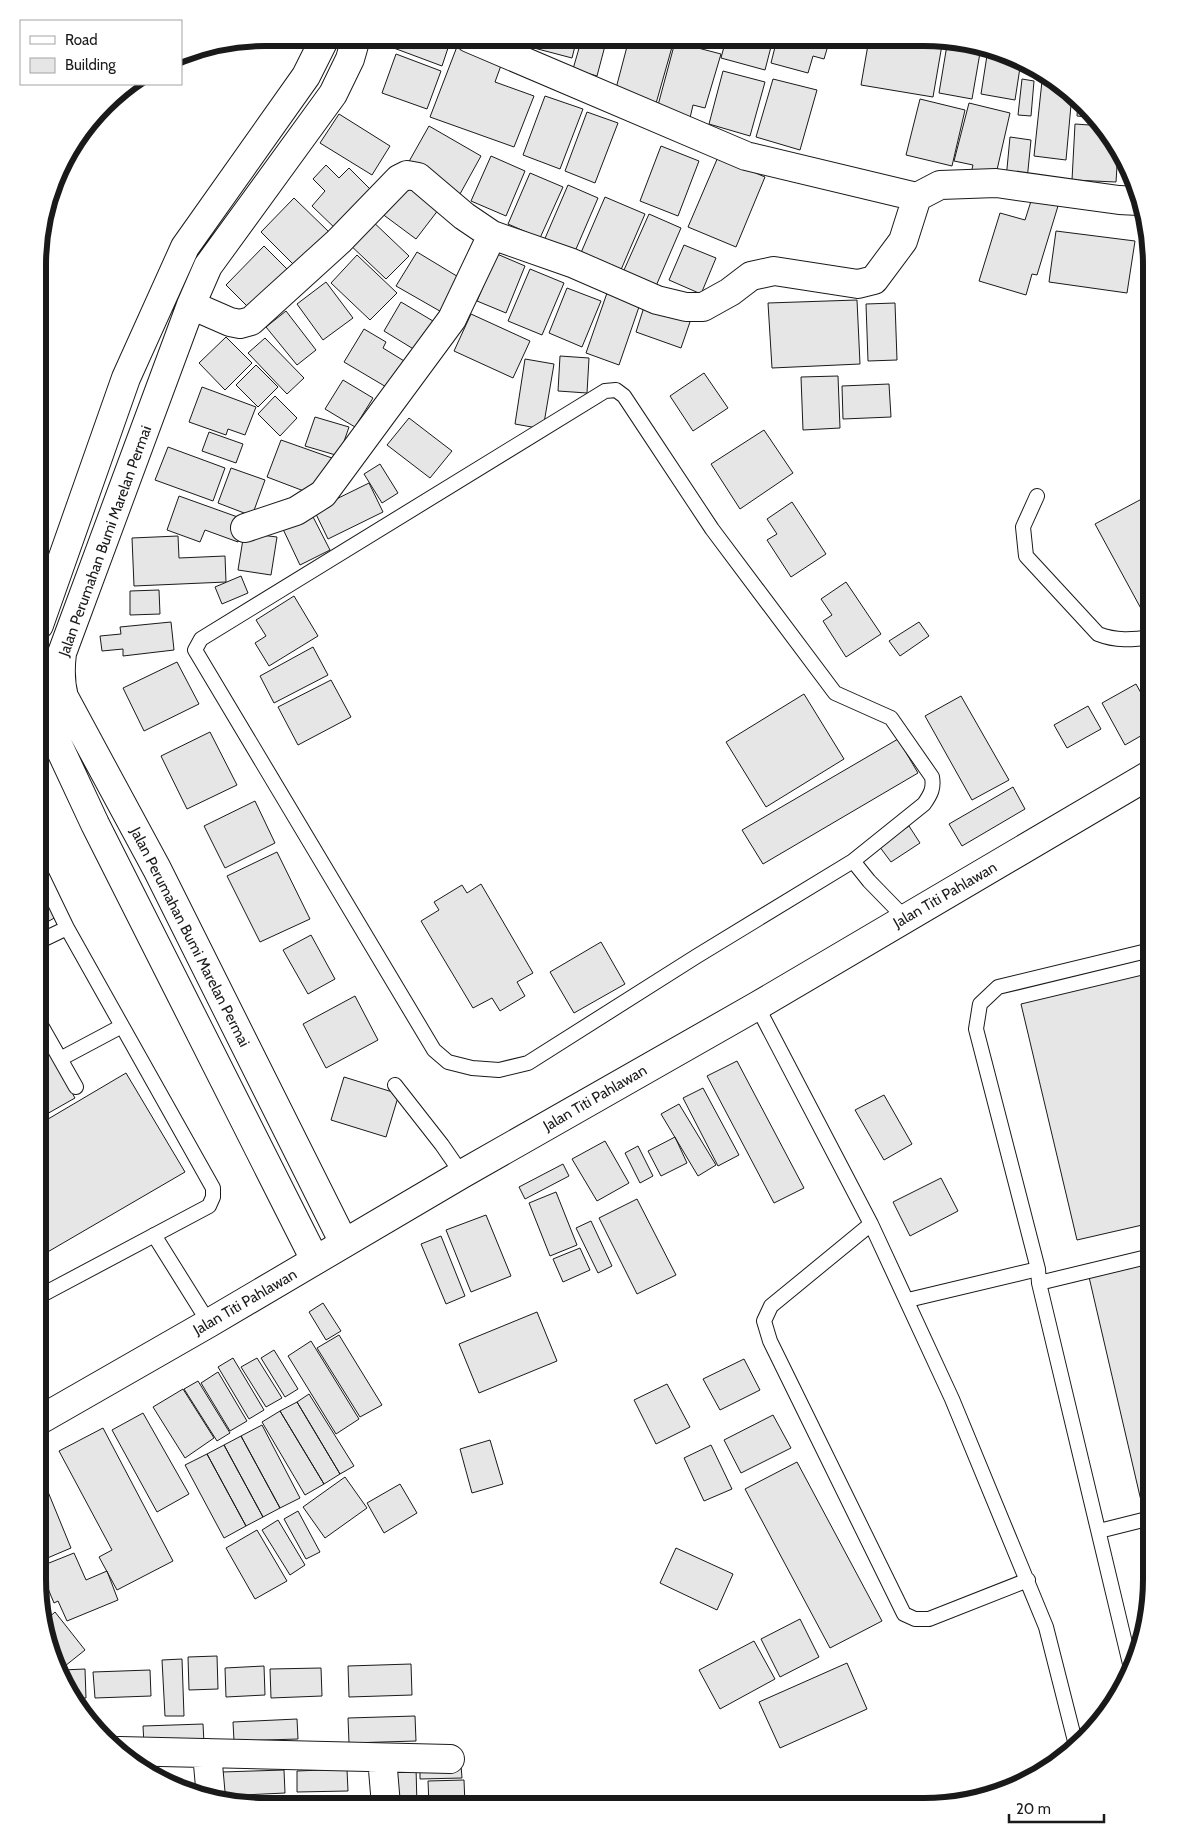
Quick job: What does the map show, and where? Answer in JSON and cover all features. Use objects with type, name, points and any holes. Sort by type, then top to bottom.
[{"type":"street","points":[[46,605],[126,378],[185,247],[306,76],[321,46]]},
{"type":"street","name":"Jalan Perumahan Bumi Marelan Permai","points":[[344,1243],[157,869],[64,697],[49,682],[62,654],[191,305],[208,266],[333,94],[350,59],[354,46]]},
{"type":"street","points":[[488,46],[746,156],[917,196],[940,185],[996,183],[1133,201]]},
{"type":"street","points":[[191,305],[230,322],[240,324],[251,321],[339,242],[399,179],[407,175],[418,177],[464,216],[492,235],[572,263],[656,300],[686,308],[703,308],[730,292],[751,276],[774,271],[858,284],[874,280],[903,242],[917,196]]},
{"type":"street","points":[[245,528],[296,511],[323,494],[452,319],[492,235]]},
{"type":"street","points":[[185,247],[208,266]]},
{"type":"street","points":[[46,719],[94,824],[315,1260]]},
{"type":"street","name":"Jalan Titi Pahlawan","points":[[46,1416],[462,1174],[757,1006],[1143,779]]},
{"type":"street","points":[[131,1751],[450,1759]]},
{"type":"street","points":[[206,1753],[210,1790]]},
{"type":"street","points":[[382,1758],[385,1798]]},
{"type":"lane","points":[[616,390],[624,396],[712,529],[835,693],[890,718],[932,777],[931,793],[924,804],[853,861],[697,956],[528,1063],[499,1070],[472,1068],[448,1062],[434,1050],[195,650],[201,639],[605,392],[616,390]]},
{"type":"lane","points":[[1037,496],[1023,527],[1026,556],[1098,634],[1111,639],[1143,639]]},
{"type":"lane","points":[[853,861],[869,881],[905,918]]},
{"type":"lane","points":[[46,886],[67,928],[213,1188],[213,1197],[209,1206],[46,1293]]},
{"type":"lane","points":[[46,938],[67,928]]},
{"type":"lane","points":[[1128,1656],[1038,1276],[976,1029],[980,1004],[998,987],[1143,952]]},
{"type":"lane","points":[[757,1006],[871,1224],[908,1300],[952,1399],[1046,1626],[1074,1738]]},
{"type":"lane","points":[[60,1059],[122,1026]]},
{"type":"lane","points":[[46,1034],[76,1087]]},
{"type":"lane","points":[[395,1084],[462,1174]]},
{"type":"lane","points":[[871,1224],[771,1306],[764,1321],[770,1341],[904,1614],[915,1619],[929,1619],[1028,1580]]},
{"type":"lane","points":[[154,1235],[209,1323]]},
{"type":"lane","points":[[908,1300],[1143,1257]]},
{"type":"lane","points":[[1099,1531],[1143,1520]]},
{"type":"building","points":[[391,46],[449,46],[442,66]]},
{"type":"building","points":[[457,46],[464,46],[503,60],[495,82],[534,96],[514,147],[430,117]]},
{"type":"building","points":[[535,46],[575,46],[572,58],[534,48]]},
{"type":"building","points":[[580,46],[605,46],[597,76],[573,69]]},
{"type":"building","points":[[627,46],[672,46],[655,107],[614,96]]},
{"type":"building","points":[[674,46],[690,46],[721,54],[705,108],[693,105],[690,118],[657,109]]},
{"type":"building","points":[[724,46],[771,46],[765,70],[721,58]]},
{"type":"building","points":[[775,46],[828,46],[824,59],[813,56],[808,73],[771,63]]},
{"type":"building","points":[[868,46],[942,47],[933,97],[861,85]]},
{"type":"building","points":[[947,48],[980,54],[972,99],[939,93]]},
{"type":"building","points":[[396,54],[441,71],[427,109],[382,93]]},
{"type":"building","points":[[987,56],[1020,69],[1015,100],[981,94]]},
{"type":"building","points":[[723,71],[765,82],[750,136],[709,124]]},
{"type":"building","points":[[773,79],[817,90],[800,150],[756,137]]},
{"type":"building","points":[[1022,79],[1034,81],[1031,116],[1018,115]]},
{"type":"building","points":[[1042,81],[1071,104],[1066,160],[1034,156]]},
{"type":"building","points":[[545,96],[583,109],[560,169],[523,155]]},
{"type":"building","points":[[920,99],[965,110],[952,166],[906,155]]},
{"type":"building","points":[[969,103],[1010,113],[994,183],[970,177],[973,165],[954,161]]},
{"type":"building","points":[[1077,109],[1085,117],[1077,116]]},
{"type":"building","points":[[587,112],[618,123],[595,183],[565,171]]},
{"type":"building","points":[[339,114],[390,146],[372,175],[320,143]]},
{"type":"building","points":[[1075,124],[1091,125],[1106,144],[1117,164],[1116,182],[1072,180]]},
{"type":"building","points":[[429,126],[481,156],[460,194],[407,165]]},
{"type":"building","points":[[1010,137],[1031,140],[1027,180],[1006,179]]},
{"type":"building","points":[[661,146],[699,161],[678,216],[640,201]]},
{"type":"building","points":[[491,156],[525,171],[506,216],[471,201]]},
{"type":"building","points":[[718,157],[765,177],[736,247],[688,227]]},
{"type":"building","points":[[326,165],[339,178],[349,168],[376,195],[339,232],[312,206],[325,191],[313,179]]},
{"type":"building","points":[[530,173],[563,187],[540,238],[508,224]]},
{"type":"building","points":[[407,179],[442,205],[416,239],[381,213]]},
{"type":"building","points":[[568,185],[598,198],[573,256],[543,243]]},
{"type":"building","points":[[605,197],[645,214],[617,279],[577,262]]},
{"type":"building","points":[[294,198],[329,232],[295,266],[261,232]]},
{"type":"building","points":[[1032,198],[1058,206],[1037,275],[1032,274],[1026,295],[979,281],[1000,213],[1025,220]]},
{"type":"building","points":[[649,214],[681,228],[653,293],[620,279]]},
{"type":"building","points":[[368,217],[409,256],[386,279],[346,241]]},
{"type":"building","points":[[1056,231],[1135,241],[1127,293],[1049,282]]},
{"type":"building","points":[[684,245],[716,258],[701,294],[669,280]]},
{"type":"building","points":[[264,246],[292,274],[254,313],[226,285]]},
{"type":"building","points":[[417,252],[465,281],[445,314],[396,286]]},
{"type":"building","points":[[497,254],[525,266],[506,313],[477,301]]},
{"type":"building","points":[[357,255],[397,293],[370,320],[331,283]]},
{"type":"building","points":[[530,269],[564,283],[542,335],[508,321]]},
{"type":"building","points":[[326,282],[353,318],[323,340],[297,304]]},
{"type":"building","points":[[567,288],[601,301],[582,347],[549,333]]},
{"type":"building","points":[[607,293],[640,304],[619,365],[586,353]]},
{"type":"building","points":[[857,300],[860,364],[772,368],[768,303]]},
{"type":"building","points":[[401,302],[438,324],[420,353],[384,331]]},
{"type":"building","points":[[895,303],[897,360],[868,361],[866,304]]},
{"type":"building","points":[[645,304],[691,319],[681,348],[636,332]]},
{"type":"building","points":[[286,311],[316,350],[297,365],[266,327]]},
{"type":"building","points":[[471,314],[530,341],[513,378],[454,351]]},
{"type":"building","points":[[364,329],[386,342],[383,348],[409,364],[393,391],[344,362]]},
{"type":"building","points":[[226,337],[252,363],[225,390],[199,363]]},
{"type":"building","points":[[265,338],[304,378],[287,394],[248,353]]},
{"type":"building","points":[[560,356],[589,358],[587,393],[558,391]]},
{"type":"building","points":[[525,359],[554,364],[543,429],[515,424]]},
{"type":"building","points":[[256,365],[278,387],[258,407],[236,385]]},
{"type":"building","points":[[704,373],[728,408],[693,431],[670,396]]},
{"type":"building","points":[[838,376],[840,428],[803,430],[801,377]]},
{"type":"building","points":[[343,380],[373,398],[355,427],[325,409]]},
{"type":"building","points":[[889,384],[891,417],[843,419],[842,386]]},
{"type":"building","points":[[202,387],[256,407],[245,435],[228,429],[226,435],[189,422]]},
{"type":"building","points":[[275,396],[297,418],[280,436],[258,414]]},
{"type":"building","points":[[315,417],[349,427],[339,456],[305,446]]},
{"type":"building","points":[[409,418],[452,451],[430,478],[387,445]]},
{"type":"building","points":[[764,430],[793,473],[740,509],[711,464]]},
{"type":"building","points":[[209,432],[243,444],[236,463],[202,451]]},
{"type":"building","points":[[281,440],[332,458],[317,496],[267,477]]},
{"type":"building","points":[[168,447],[225,468],[213,501],[155,480]]},
{"type":"building","points":[[380,464],[398,493],[382,503],[364,474]]},
{"type":"building","points":[[231,468],[265,480],[252,516],[218,503]]},
{"type":"building","points":[[369,483],[383,512],[328,539],[314,510]]},
{"type":"building","points":[[179,496],[246,520],[238,542],[205,530],[200,542],[167,530]]},
{"type":"building","points":[[1143,498],[1143,612],[1095,524]]},
{"type":"building","points":[[792,502],[826,554],[791,577],[767,540],[777,534],[767,519]]},
{"type":"building","points":[[311,513],[330,550],[300,565],[282,527]]},
{"type":"building","points":[[244,533],[277,537],[271,575],[238,570]]},
{"type":"building","points":[[178,536],[179,558],[225,556],[226,582],[134,586],[132,538]]},
{"type":"building","points":[[241,576],[248,593],[222,604],[215,587]]},
{"type":"building","points":[[846,582],[881,634],[846,657],[823,621],[832,615],[821,599]]},
{"type":"building","points":[[159,590],[160,614],[130,615],[130,591]]},
{"type":"building","points":[[294,596],[318,636],[269,666],[255,643],[266,636],[256,620]]},
{"type":"building","points":[[171,622],[174,650],[123,656],[123,649],[102,651],[100,636],[121,634],[120,627]]},
{"type":"building","points":[[919,622],[929,636],[900,656],[889,641]]},
{"type":"building","points":[[313,647],[328,675],[274,703],[260,676]]},
{"type":"building","points":[[177,662],[199,704],[144,731],[123,688]]},
{"type":"building","points":[[331,680],[351,717],[298,745],[278,707]]},
{"type":"building","points":[[1136,684],[1143,697],[1143,735],[1125,745],[1102,703]]},
{"type":"building","points":[[804,694],[844,759],[766,807],[726,742]]},
{"type":"building","points":[[961,696],[1009,780],[972,800],[925,716]]},
{"type":"building","points":[[1088,706],[1101,729],[1067,748],[1054,725]]},
{"type":"building","points":[[210,732],[237,785],[187,809],[161,756]]},
{"type":"building","points":[[898,739],[918,773],[763,864],[742,830]]},
{"type":"building","points":[[1013,787],[1025,809],[962,846],[949,824]]},
{"type":"building","points":[[255,801],[275,843],[225,868],[204,826]]},
{"type":"building","points":[[909,826],[920,843],[891,862],[879,846]]},
{"type":"building","points":[[277,852],[310,919],[260,942],[227,876]]},
{"type":"building","points":[[481,884],[533,973],[517,982],[525,996],[500,1011],[492,998],[473,1008],[421,921],[439,910],[434,902],[462,885],[467,893]]},
{"type":"building","points":[[46,896],[58,916],[46,923]]},
{"type":"building","points":[[311,935],[335,979],[308,994],[283,950]]},
{"type":"building","points":[[601,942],[625,984],[574,1013],[550,972]]},
{"type":"building","points":[[1143,975],[1143,1225],[1077,1240],[1021,1004]]},
{"type":"building","points":[[355,996],[378,1040],[326,1068],[303,1024]]},
{"type":"building","points":[[46,1048],[75,1098],[46,1114]]},
{"type":"building","points":[[737,1061],[804,1188],[774,1203],[707,1076]]},
{"type":"building","points":[[126,1073],[185,1172],[46,1253],[46,1120]]},
{"type":"building","points":[[344,1077],[399,1094],[386,1137],[331,1120]]},
{"type":"building","points":[[703,1088],[739,1155],[718,1166],[683,1098]]},
{"type":"building","points":[[884,1095],[912,1144],[884,1160],[855,1110]]},
{"type":"building","points":[[679,1104],[716,1165],[698,1176],[661,1114]]},
{"type":"building","points":[[675,1137],[687,1163],[661,1176],[648,1151]]},
{"type":"building","points":[[605,1141],[629,1183],[597,1201],[572,1159]]},
{"type":"building","points":[[638,1146],[653,1176],[640,1183],[625,1153]]},
{"type":"building","points":[[563,1164],[569,1176],[525,1199],[519,1187]]},
{"type":"building","points":[[941,1178],[958,1211],[910,1236],[893,1202]]},
{"type":"building","points":[[556,1192],[577,1245],[550,1256],[529,1203]]},
{"type":"building","points":[[637,1199],[676,1275],[637,1294],[599,1218]]},
{"type":"building","points":[[486,1215],[511,1276],[471,1292],[446,1230]]},
{"type":"building","points":[[591,1221],[612,1266],[598,1273],[576,1228]]},
{"type":"building","points":[[441,1236],[465,1296],[446,1304],[421,1244]]},
{"type":"building","points":[[580,1248],[590,1270],[563,1282],[553,1259]]},
{"type":"building","points":[[1143,1265],[1142,1505],[1089,1277]]},
{"type":"building","points":[[323,1303],[341,1331],[326,1340],[309,1312]]},
{"type":"building","points":[[537,1312],[557,1361],[479,1393],[459,1344]]},
{"type":"building","points":[[339,1335],[382,1405],[360,1417],[317,1348]]},
{"type":"building","points":[[311,1341],[359,1419],[336,1434],[288,1356]]},
{"type":"building","points":[[274,1350],[298,1389],[285,1397],[261,1358]]},
{"type":"building","points":[[233,1358],[264,1410],[249,1419],[218,1367]]},
{"type":"building","points":[[257,1358],[282,1398],[266,1407],[241,1367]]},
{"type":"building","points":[[744,1359],[760,1390],[720,1410],[703,1379]]},
{"type":"building","points":[[218,1372],[247,1421],[230,1431],[201,1383]]},
{"type":"building","points":[[198,1381],[230,1433],[217,1441],[184,1389]]},
{"type":"building","points":[[667,1384],[690,1427],[656,1444],[634,1400]]},
{"type":"building","points":[[183,1389],[214,1438],[185,1458],[153,1407]]},
{"type":"building","points":[[309,1394],[354,1466],[340,1474],[297,1402]]},
{"type":"building","points":[[297,1402],[340,1474],[324,1484],[280,1411]]},
{"type":"building","points":[[280,1411],[324,1484],[305,1495],[262,1422]]},
{"type":"building","points":[[143,1413],[189,1494],[157,1512],[112,1430]]},
{"type":"building","points":[[773,1415],[791,1448],[741,1473],[724,1440]]},
{"type":"building","points":[[262,1425],[300,1498],[280,1508],[241,1436]]},
{"type":"building","points":[[103,1428],[173,1561],[117,1590],[99,1557],[112,1550],[59,1451]]},
{"type":"building","points":[[241,1436],[280,1508],[263,1517],[224,1445]]},
{"type":"building","points":[[490,1440],[503,1484],[472,1493],[460,1449]]},
{"type":"building","points":[[224,1445],[263,1517],[246,1526],[207,1454]]},
{"type":"building","points":[[711,1445],[732,1489],[704,1501],[684,1458]]},
{"type":"building","points":[[207,1454],[246,1526],[224,1538],[185,1465]]},
{"type":"building","points":[[797,1462],[882,1621],[830,1648],[745,1489]]},
{"type":"building","points":[[345,1477],[367,1508],[325,1538],[303,1507]]},
{"type":"building","points":[[400,1484],[417,1513],[384,1533],[367,1503]]},
{"type":"building","points":[[46,1487],[71,1548],[46,1559]]},
{"type":"building","points":[[298,1511],[320,1552],[306,1559],[284,1519]]},
{"type":"building","points":[[278,1520],[305,1565],[290,1575],[262,1530]]},
{"type":"building","points":[[257,1530],[287,1581],[255,1599],[226,1548]]},
{"type":"building","points":[[676,1548],[733,1574],[717,1610],[660,1583]]},
{"type":"building","points":[[74,1553],[86,1580],[107,1571],[118,1600],[67,1621],[58,1601],[54,1603],[46,1585],[46,1564]]},
{"type":"building","points":[[55,1612],[85,1650],[65,1666],[58,1649],[49,1617]]},
{"type":"building","points":[[800,1619],[819,1657],[780,1677],[761,1639]]},
{"type":"building","points":[[754,1641],[775,1679],[720,1709],[699,1670]]},
{"type":"building","points":[[217,1656],[218,1689],[189,1690],[188,1657]]},
{"type":"building","points":[[182,1659],[184,1716],[165,1716],[162,1660]]},
{"type":"building","points":[[847,1663],[867,1709],[780,1748],[759,1702]]},
{"type":"building","points":[[411,1664],[412,1695],[349,1697],[348,1666]]},
{"type":"building","points":[[264,1666],[265,1695],[226,1697],[225,1668]]},
{"type":"building","points":[[321,1668],[322,1696],[271,1698],[270,1669]]},
{"type":"building","points":[[85,1669],[86,1698],[82,1698],[67,1670]]},
{"type":"building","points":[[150,1670],[151,1696],[95,1698],[93,1672]]},
{"type":"building","points":[[415,1716],[416,1741],[349,1743],[348,1718]]},
{"type":"building","points":[[297,1719],[298,1739],[234,1741],[233,1722]]},
{"type":"building","points":[[203,1724],[204,1743],[144,1745],[143,1726]]},
{"type":"building","points":[[461,1765],[462,1778],[420,1779],[420,1767]]},
{"type":"building","points":[[416,1767],[417,1798],[391,1798],[390,1768]]},
{"type":"building","points":[[347,1769],[348,1791],[297,1792],[297,1771]]},
{"type":"building","points":[[284,1770],[285,1793],[233,1795],[222,1794],[222,1772]]},
{"type":"building","points":[[464,1780],[465,1798],[429,1798],[428,1781]]}]
